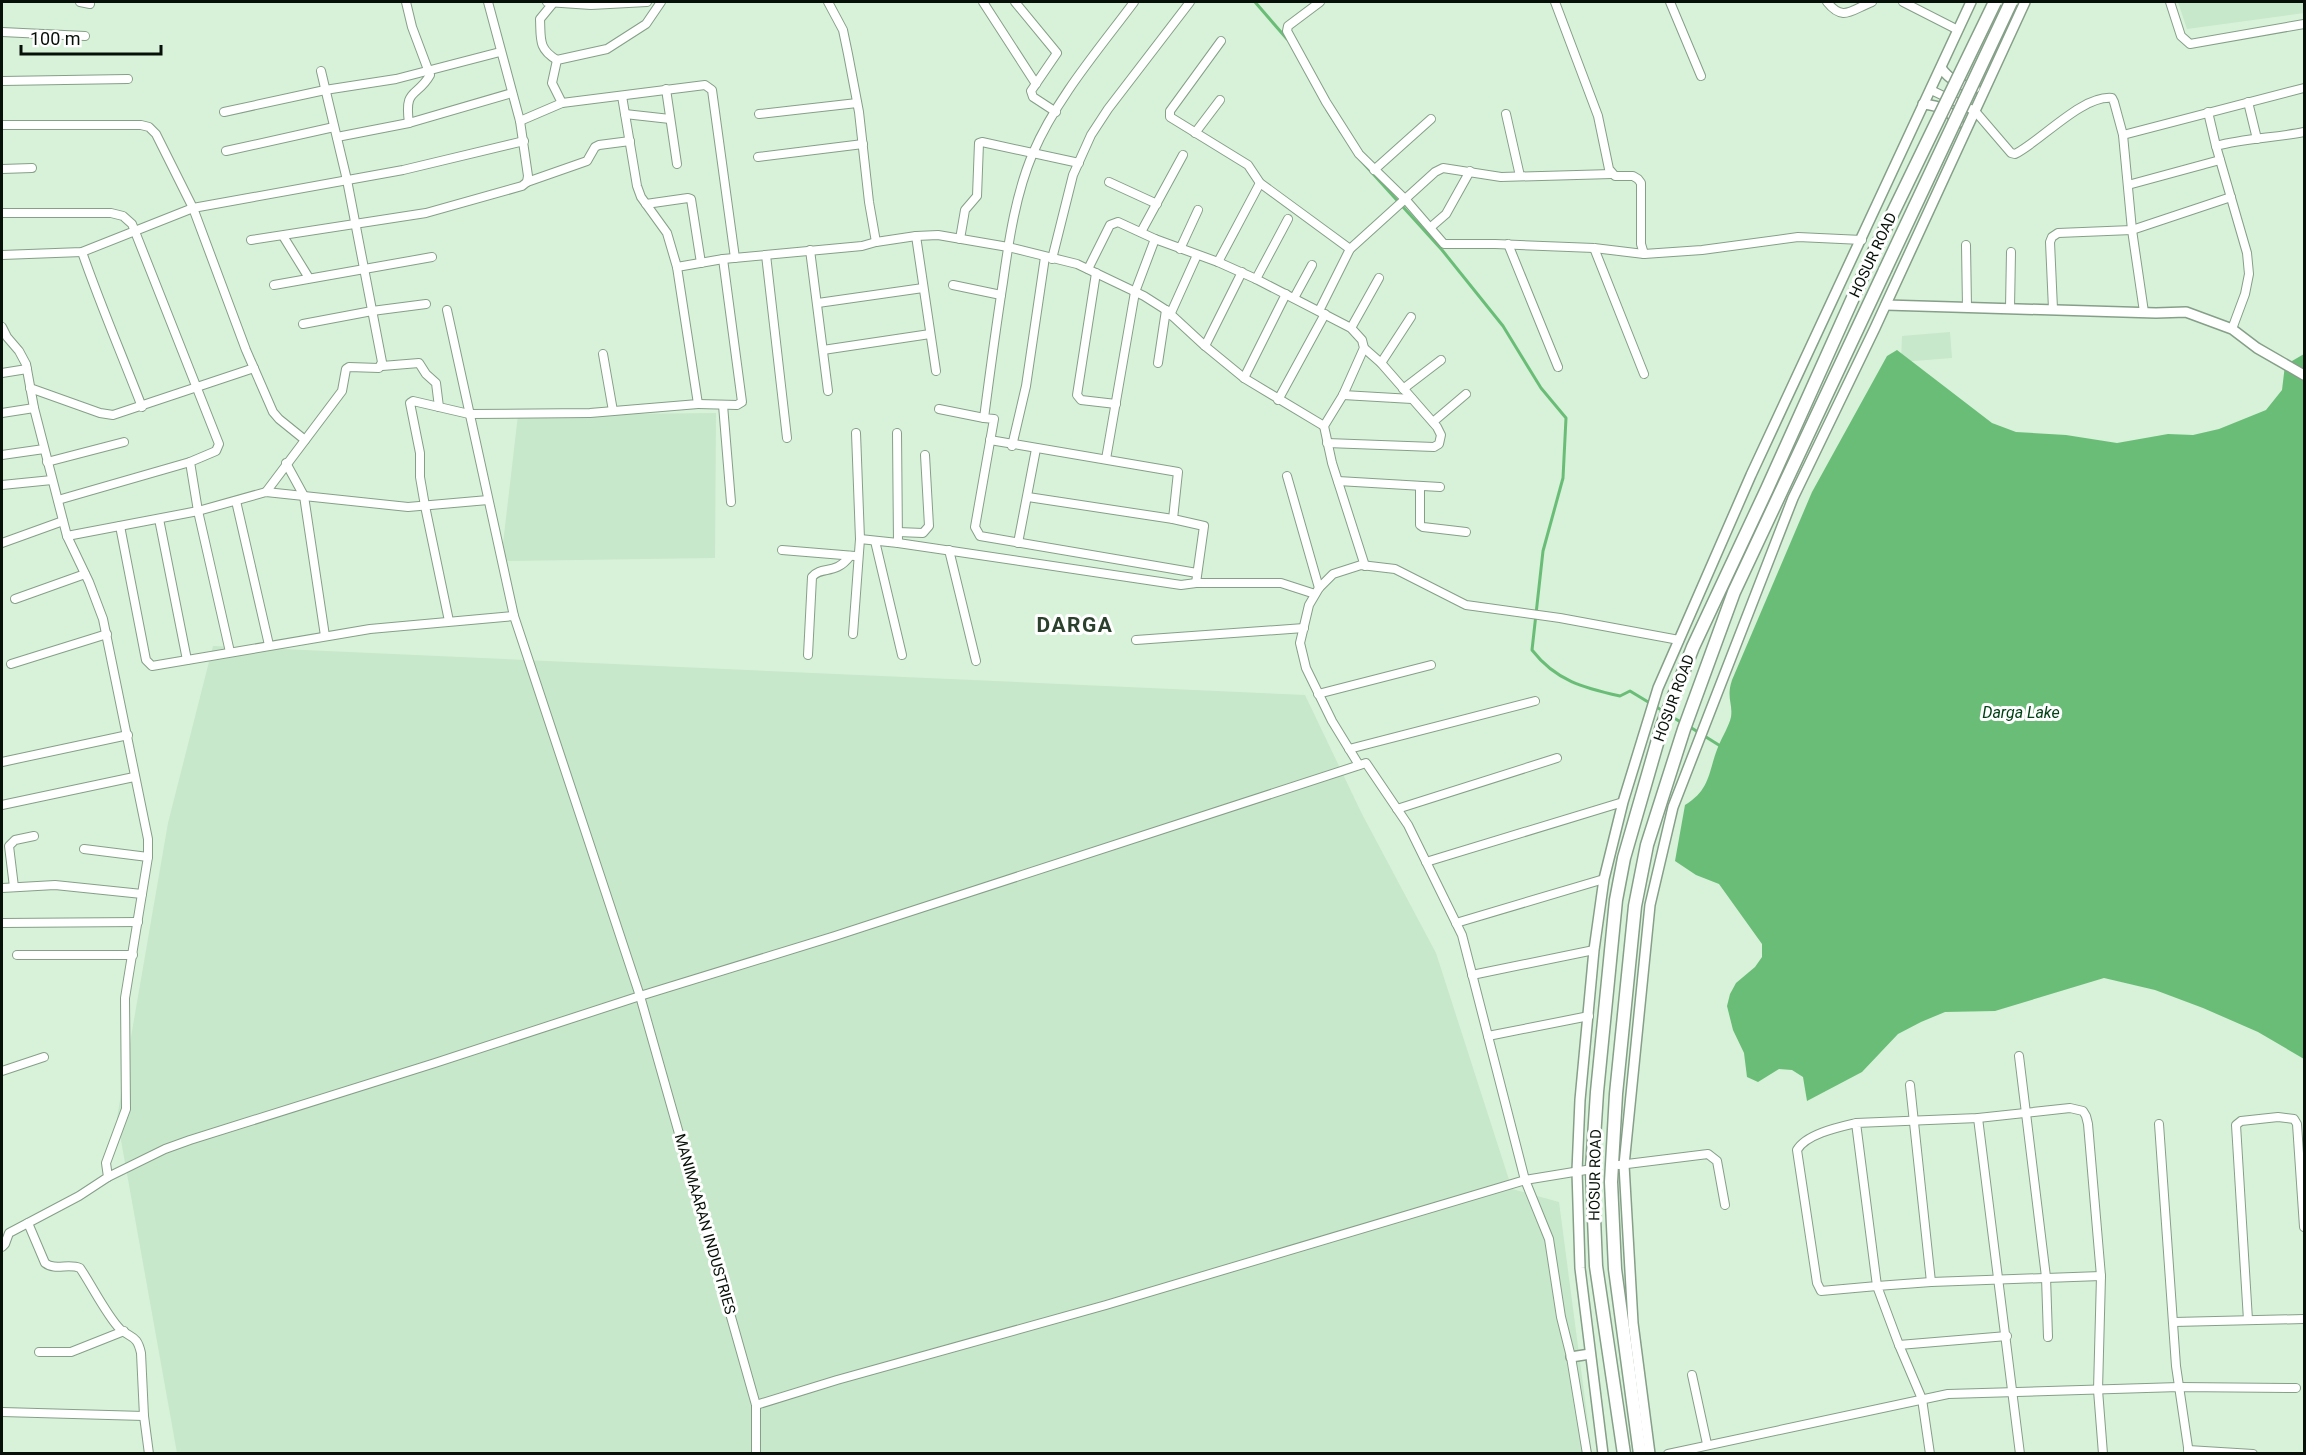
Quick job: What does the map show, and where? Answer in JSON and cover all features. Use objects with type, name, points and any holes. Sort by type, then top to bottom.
[{"type":"highway","name":"HOSUR ROAD","points":[[1624,1454],[1596,1266],[1592,1169],[1597,1092],[1616,900],[1627,846],[1662,726],[1693,647],[1870,260],[1995,2]]},
{"type":"highway","name":"HOSUR ROAD","points":[[1640,1454],[1615,1269],[1618,1165],[1616,1094],[1635,906],[1647,845],[1693,702],[1734,592],[2011,2]]},
{"type":"street","points":[[80,2],[90,4]]},
{"type":"street","points":[[406,2],[412,27],[430,70],[429,78],[408,99],[409,123]]},
{"type":"street","points":[[488,2],[520,121],[527,182]]},
{"type":"street","points":[[647,2],[551,2],[540,19],[540,35],[544,50],[557,60],[607,49],[646,24],[661,2]]},
{"type":"street","points":[[828,2],[843,30],[857,103],[876,242]]},
{"type":"street","points":[[982,2],[1036,84]]},
{"type":"street","points":[[1015,2],[1057,53],[1031,91],[1033,98],[1056,112]]},
{"type":"street","points":[[984,418],[1008,247],[1016,210],[1033,154],[1084,68],[1134,2]]},
{"type":"street","points":[[1012,446],[1026,386],[1049,258],[1079,163],[1100,120],[1190,2]]},
{"type":"street","points":[[1320,2],[1288,26],[1287,31],[1353,147],[1431,227],[1444,244],[1594,248],[1644,254],[1702,250],[1798,237],[1862,240]]},
{"type":"street","points":[[1555,2],[1598,116],[1612,174]]},
{"type":"street","points":[[1670,2],[1701,76]]},
{"type":"street","points":[[1827,2],[1834,11],[1843,14],[1872,2]]},
{"type":"street","points":[[1903,2],[1958,30]]},
{"type":"street","points":[[1603,1454],[1578,1245],[1576,1171],[1594,950],[1604,879],[1623,802],[1658,688],[1751,475],[1971,2]]},
{"type":"street","points":[[1650,1454],[1633,1323],[1618,1165],[1650,905],[1673,807],[1793,498],[1886,305],[2025,2]]},
{"type":"street","points":[[2170,2],[2181,36],[2190,44],[2304,24]]},
{"type":"street","points":[[2,32],[85,36]]},
{"type":"street","points":[[1221,41],[1170,111],[1170,117],[1248,165],[1260,183],[1350,249]]},
{"type":"street","points":[[224,112],[325,90],[368,84],[500,52]]},
{"type":"street","points":[[557,60],[552,83],[562,103]]},
{"type":"street","points":[[1941,68],[1949,78],[1962,85],[1986,89]]},
{"type":"street","points":[[321,71],[347,180],[382,366]]},
{"type":"street","points":[[2,81],[128,79]]},
{"type":"street","points":[[520,121],[562,103],[705,85],[712,90],[735,258]]},
{"type":"street","points":[[2123,135],[2304,88]]},
{"type":"street","points":[[666,89],[677,164]]},
{"type":"street","points":[[1930,90],[1975,111],[2011,153],[2015,154],[2082,108],[2105,98],[2112,98],[2123,135],[2132,230],[2144,312]]},
{"type":"street","points":[[337,137],[409,123],[512,93]]},
{"type":"street","points":[[622,96],[638,186],[646,204],[667,233],[677,267],[699,404]]},
{"type":"street","points":[[1195,134],[1221,100]]},
{"type":"street","points":[[2248,102],[2257,138]]},
{"type":"street","points":[[759,114],[857,103]]},
{"type":"street","points":[[1923,104],[1938,106],[1951,112],[1964,136]]},
{"type":"street","points":[[2208,112],[2247,253],[2249,274],[2245,294],[2232,329]]},
{"type":"street","points":[[625,114],[670,119]]},
{"type":"street","points":[[1506,114],[1520,176]]},
{"type":"street","points":[[1374,170],[1431,119]]},
{"type":"street","points":[[2,125],[93,124],[149,127],[156,134],[193,208],[273,412],[305,440]]},
{"type":"street","points":[[226,152],[334,127]]},
{"type":"street","points":[[2216,146],[2239,140],[2276,138],[2304,132]]},
{"type":"street","points":[[2,255],[82,252],[193,208],[403,170],[524,141]]},
{"type":"street","points":[[251,240],[426,213],[522,186],[527,182],[587,160],[599,145],[630,141]]},
{"type":"street","points":[[960,239],[965,210],[977,196],[979,143],[1079,163]]},
{"type":"street","points":[[758,158],[863,144]]},
{"type":"street","points":[[1141,232],[1183,154]]},
{"type":"street","points":[[2128,185],[2220,160]]},
{"type":"street","points":[[2,169],[32,168]]},
{"type":"street","points":[[1278,400],[1322,313],[1350,249],[1435,172],[1443,168],[1501,177],[1612,174],[1638,178],[1641,183],[1641,244],[1644,254]]},
{"type":"street","points":[[1431,227],[1446,214],[1470,171]]},
{"type":"street","points":[[1109,182],[1157,204]]},
{"type":"street","points":[[1218,262],[1260,183]]},
{"type":"street","points":[[2053,309],[2050,242],[2052,237],[2058,233],[2132,230],[2231,197]]},
{"type":"street","points":[[646,204],[691,199],[701,263]]},
{"type":"street","points":[[1180,249],[1198,210]]},
{"type":"street","points":[[2,213],[111,213],[123,216],[132,224],[219,444],[216,451],[190,462],[58,500]]},
{"type":"street","points":[[1256,279],[1288,219]]},
{"type":"street","points":[[1088,269],[1110,225],[1114,222],[1155,240],[1242,272],[1351,328],[1362,340],[1364,348],[1381,363],[1433,422],[1441,435],[1438,444],[1434,447],[1327,443]]},
{"type":"street","points":[[677,267],[723,259],[862,246],[916,236],[938,235],[1008,247],[1077,264],[1135,292],[1168,313],[1244,378],[1324,426]]},
{"type":"street","points":[[283,236],[309,278]]},
{"type":"street","points":[[916,236],[936,371]]},
{"type":"street","points":[[1106,459],[1135,292],[1155,240]]},
{"type":"street","points":[[1508,244],[1558,367]]},
{"type":"street","points":[[1966,245],[1967,307]]},
{"type":"street","points":[[1594,248],[1644,374]]},
{"type":"street","points":[[810,250],[828,391]]},
{"type":"street","points":[[82,252],[102,309],[111,325],[142,407]]},
{"type":"street","points":[[2010,308],[2011,252]]},
{"type":"street","points":[[766,255],[787,438]]},
{"type":"street","points":[[1158,363],[1168,313],[1197,255]]},
{"type":"street","points":[[274,285],[432,257]]},
{"type":"street","points":[[449,621],[425,507],[420,477],[420,453],[409,405],[413,401],[468,414],[613,411],[699,404],[737,405],[742,402],[723,259]]},
{"type":"street","points":[[1244,378],[1290,296],[1312,265]]},
{"type":"street","points":[[1205,346],[1242,272]]},
{"type":"street","points":[[1096,273],[1077,395],[1081,399],[1116,404]]},
{"type":"street","points":[[1351,328],[1379,278]]},
{"type":"street","points":[[953,285],[1001,295]]},
{"type":"street","points":[[818,303],[923,288]]},
{"type":"street","points":[[303,324],[426,304]]},
{"type":"street","points":[[1886,305],[2186,312],[2232,329],[2257,348],[2304,375]]},
{"type":"street","name":"MANIMAARAN INDUSTRIES","points":[[447,310],[514,616],[640,996],[756,1406],[756,1454]]},
{"type":"street","points":[[1381,363],[1411,317]]},
{"type":"street","points":[[2,327],[19,351],[27,369],[34,408],[67,536],[85,574],[106,634],[148,839],[148,856],[124,998],[126,1109],[106,1163],[108,1177]]},
{"type":"street","points":[[823,350],[930,334]]},
{"type":"street","points":[[1364,348],[1343,395],[1324,426],[1338,482],[1365,566]]},
{"type":"street","points":[[603,354],[613,411]]},
{"type":"street","points":[[1403,389],[1441,360]]},
{"type":"street","points":[[266,492],[342,391],[346,369],[349,367],[419,363],[436,383],[440,407]]},
{"type":"street","points":[[30,387],[107,415],[142,407],[254,368]]},
{"type":"street","points":[[2,373],[27,369]]},
{"type":"street","points":[[1433,422],[1466,394]]},
{"type":"street","points":[[1343,395],[1412,399]]},
{"type":"street","points":[[723,405],[731,502]]},
{"type":"street","points":[[2,413],[34,408]]},
{"type":"street","points":[[939,409],[994,419],[975,531],[980,536],[1197,573]]},
{"type":"street","points":[[853,634],[855,556],[860,540],[856,433]]},
{"type":"street","points":[[897,433],[898,543]]},
{"type":"street","points":[[990,440],[1012,446],[1178,472],[1173,519]]},
{"type":"street","points":[[47,462],[124,442]]},
{"type":"street","points":[[2,455],[44,449]]},
{"type":"street","points":[[1018,543],[1036,449]]},
{"type":"street","points":[[898,532],[923,533],[929,526],[925,455]]},
{"type":"street","points":[[190,462],[198,511],[230,652]]},
{"type":"street","points":[[286,463],[304,496],[325,636]]},
{"type":"street","points":[[1287,476],[1317,591]]},
{"type":"street","points":[[2,485],[52,480]]},
{"type":"street","points":[[1338,482],[1440,487]]},
{"type":"street","points":[[1420,486],[1420,525],[1466,532]]},
{"type":"street","points":[[67,536],[198,511],[266,492],[408,507],[488,500]]},
{"type":"street","points":[[1028,497],[1173,519],[1204,526],[1196,583]]},
{"type":"street","points":[[236,501],[269,645]]},
{"type":"street","points":[[159,519],[187,660]]},
{"type":"street","points":[[2,543],[63,522]]},
{"type":"street","points":[[120,526],[148,664],[152,666],[370,629],[514,616]]},
{"type":"street","points":[[860,540],[949,550],[1182,585],[1281,583],[1317,591]]},
{"type":"street","points":[[875,541],[902,655]]},
{"type":"street","points":[[782,550],[855,556]]},
{"type":"street","points":[[949,550],[976,661]]},
{"type":"street","points":[[808,655],[812,577],[818,572],[841,567],[855,556]]},
{"type":"street","points":[[1359,765],[1318,694],[1306,668],[1300,643],[1309,605],[1317,591],[1333,574],[1365,566],[1395,569],[1466,605],[1560,618],[1679,640]]},
{"type":"street","points":[[15,599],[85,574]]},
{"type":"street","points":[[1136,640],[1304,628]]},
{"type":"street","points":[[11,664],[106,634]]},
{"type":"street","points":[[1318,694],[1431,665]]},
{"type":"street","points":[[1349,749],[1535,701]]},
{"type":"street","points":[[2,762],[128,735]]},
{"type":"street","points":[[1397,809],[1557,758]]},
{"type":"street","points":[[3,1245],[9,1233],[79,1196],[108,1177],[165,1149],[190,1140],[968,894],[1366,763],[1408,825],[1462,935],[1525,1180],[1549,1239],[1587,1454]]},
{"type":"street","points":[[2,806],[134,777]]},
{"type":"street","points":[[1426,862],[1623,802]]},
{"type":"street","points":[[14,887],[9,846],[15,840],[34,836]]},
{"type":"street","points":[[84,849],[148,856]]},
{"type":"street","points":[[1456,923],[1604,879]]},
{"type":"street","points":[[2,888],[55,885],[142,894]]},
{"type":"street","points":[[2,923],[138,922]]},
{"type":"street","points":[[1472,975],[1594,950]]},
{"type":"street","points":[[17,956],[133,955]]},
{"type":"street","points":[[1488,1036],[1589,1016]]},
{"type":"street","points":[[2019,1056],[2046,1277],[2048,1337]]},
{"type":"street","points":[[2,1071],[44,1057]]},
{"type":"street","points":[[1910,1085],[1931,1282]]},
{"type":"street","points":[[2102,1276],[1931,1282],[1821,1291],[1818,1288],[1797,1155],[1800,1144],[1827,1130],[1856,1124],[1978,1118],[2070,1108],[2083,1110],[2086,1116],[2102,1276],[2098,1390],[2103,1454]]},
{"type":"street","points":[[2248,1320],[2236,1125],[2241,1122],[2278,1117],[2294,1119],[2297,1124],[2304,1227]]},
{"type":"street","points":[[1978,1118],[2020,1454]]},
{"type":"street","points":[[1856,1124],[1877,1286],[1922,1399],[1930,1454]]},
{"type":"street","points":[[2159,1124],[2179,1387],[2189,1452],[2253,1454]]},
{"type":"street","points":[[1618,1165],[1712,1155],[1717,1161],[1725,1205]]},
{"type":"street","points":[[756,1406],[837,1380],[1127,1298],[1525,1180],[1592,1169]]},
{"type":"street","points":[[28,1223],[45,1263],[53,1267],[80,1268],[124,1331],[134,1337],[141,1353],[144,1416],[149,1454]]},
{"type":"street","points":[[2,1235],[3,1245]]},
{"type":"street","points":[[2174,1322],[2304,1319]]},
{"type":"street","points":[[39,1352],[71,1352],[124,1331]]},
{"type":"street","points":[[1899,1345],[2007,1336]]},
{"type":"street","points":[[1571,1357],[1590,1354]]},
{"type":"street","points":[[1692,1375],[1707,1444]]},
{"type":"street","points":[[1668,1454],[1948,1394],[2179,1387],[2296,1388]]},
{"type":"street","points":[[2,1412],[144,1416]]},
{"type":"shaded area","points":[[2178,2],[2304,2],[2304,13],[2187,29]]},
{"type":"shaded area","points":[[1950,332],[1952,358],[1901,362],[1902,336]]},
{"type":"shaded area","points":[[716,413],[715,558],[501,561],[518,415]]},
{"type":"shaded area","points":[[213,646],[1305,695],[1362,814],[1436,953],[1512,1189],[1559,1202],[1592,1453],[177,1453],[117,1118],[168,823]]},
{"type":"water","name":"Darga Lake","points":[[1897,350],[1992,423],[2016,432],[2066,435],[2117,443],[2168,434],[2193,435],[2219,429],[2266,410],[2282,390],[2285,365],[2304,354],[2304,1059],[2258,1032],[2203,1008],[2155,990],[2104,978],[1995,1011],[1945,1012],[1898,1034],[1862,1072],[1807,1101],[1803,1077],[1792,1070],[1779,1069],[1758,1082],[1747,1077],[1744,1053],[1733,1030],[1727,1006],[1736,983],[1755,967],[1762,957],[1762,944],[1719,884],[1696,875],[1675,861],[1685,805],[1700,793],[1708,779],[1731,717],[1732,680],[1812,492],[1887,356]]},
{"type":"waterway","points":[[1255,2],[1287,39]]},
{"type":"waterway","points":[[1327,110],[1341,132]]},
{"type":"waterway","points":[[1356,155],[1442,250],[1503,326],[1541,388],[1566,418],[1563,478],[1543,551],[1532,650],[1541,661],[1571,682],[1620,696],[1630,691],[1663,711]]},
{"type":"waterway","points":[[1669,715],[1684,724]]},
{"type":"waterway","points":[[1690,727],[1722,747]]},
{"type":"district","name":"DARGA","points":[[1075,625]]}]
